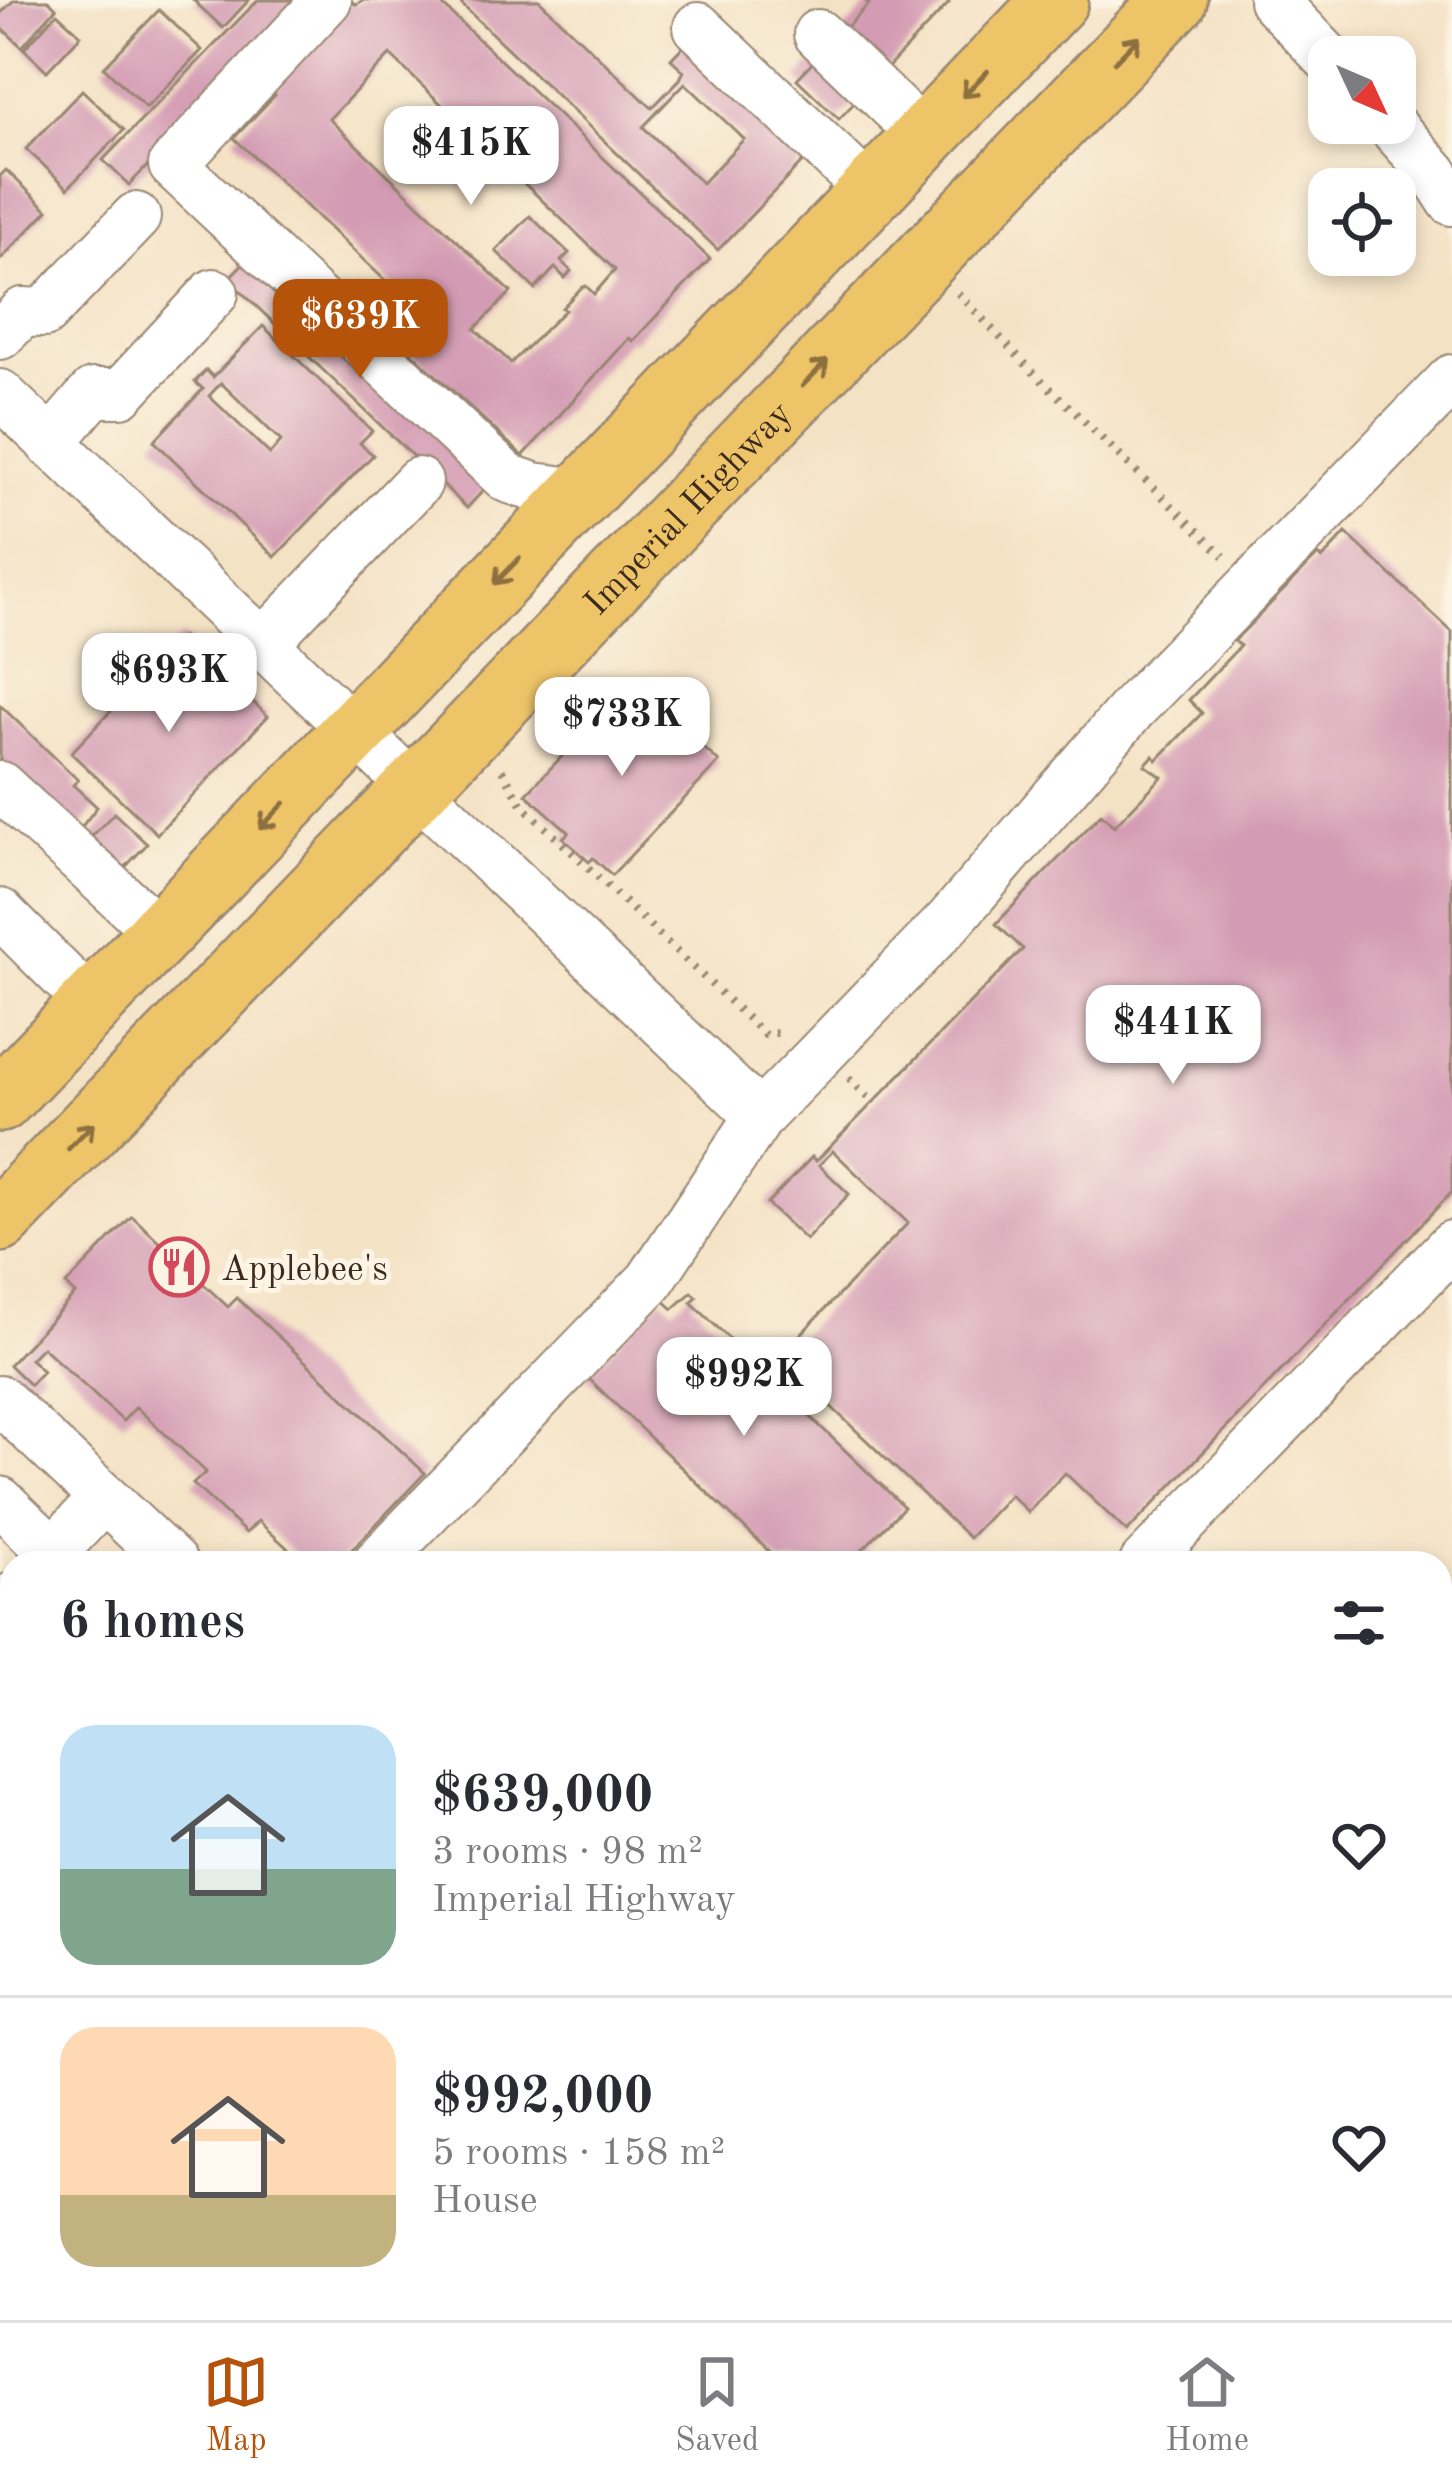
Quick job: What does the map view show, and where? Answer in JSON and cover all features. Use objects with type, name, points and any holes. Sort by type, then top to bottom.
[{"type":"main road","points":[[0,1100],[1056,0]]},
{"type":"main road","name":"Imperial Highway","points":[[0,1220],[1174,0]]},
{"type":"street","points":[[327,0],[173,165],[507,478],[533,487],[583,493]]},
{"type":"street","points":[[1273,0],[1308,37]]},
{"type":"street","points":[[698,27],[872,192]]},
{"type":"street","points":[[818,34],[925,137]]},
{"type":"street","points":[[1408,144],[1452,202]]},
{"type":"street","points":[[12,323],[44,313],[124,206]]},
{"type":"street","points":[[50,442],[94,393],[121,393],[203,281]]},
{"type":"street","points":[[389,1551],[650,1281],[760,1116],[950,920],[1132,709],[1452,379]]},
{"type":"street","points":[[0,394],[760,1116]]},
{"type":"street","points":[[262,645],[418,482]]},
{"type":"street","points":[[0,786],[160,933]]},
{"type":"street","points":[[0,913],[92,1004]]},
{"type":"street","points":[[1156,1551],[1452,1245]]},
{"type":"street","points":[[0,1400],[159,1551]]},
{"type":"street","points":[[54,1551],[104,1498]]},
{"type":"street","points":[[0,1502],[43,1551]]},
{"type":"path","points":[[952,287],[1253,584]]},
{"type":"path","points":[[501,768],[524,807],[765,1035],[801,1029],[868,1097]]},
{"type":"building","points":[[14,0],[48,0],[56,8],[22,47],[0,26],[0,14]]},
{"type":"building","points":[[193,0],[249,0],[223,28]]},
{"type":"building","points":[[258,0],[307,0],[129,185],[103,160]]},
{"type":"building","points":[[347,0],[356,4],[364,0],[437,0],[710,259],[633,341],[629,338],[523,456],[400,342],[424,317],[234,138],[275,95],[272,92]],"holes":[[[390,55],[615,270],[594,294],[586,286],[581,288],[511,363],[475,329],[511,292],[329,119]]]},
{"type":"building","points":[[457,0],[539,0],[652,108],[680,79],[684,71],[671,59],[690,39],[812,152],[718,250]],"holes":[[[685,83],[744,139],[702,183],[643,127]]]},
{"type":"building","points":[[864,0],[949,3],[839,119],[797,79],[869,4]]},
{"type":"building","points":[[159,10],[202,50],[146,108],[104,67]]},
{"type":"building","points":[[57,13],[81,35],[47,71],[24,49]]},
{"type":"building","points":[[82,90],[124,130],[68,188],[26,149]]},
{"type":"building","points":[[6,170],[48,210],[0,260],[0,176]]},
{"type":"building","points":[[530,216],[569,253],[561,261],[571,271],[565,278],[555,268],[535,289],[496,251]]},
{"type":"building","points":[[252,254],[491,482],[467,508],[228,279]]},
{"type":"building","points":[[263,326],[372,431],[360,443],[373,455],[275,557],[154,441],[203,389],[195,382],[206,370],[213,377]],"holes":[[[221,383],[281,441],[270,454],[209,396]]]},
{"type":"building","points":[[1346,533],[1452,632],[1452,1192],[1127,1532],[1065,1473],[1028,1512],[1010,1495],[969,1538],[779,1357],[908,1223],[833,1151],[819,1165],[849,1194],[806,1240],[767,1204],[812,1157],[816,1161],[1023,949],[996,924],[1101,814],[1114,826],[1162,777],[1145,765],[1153,756],[1157,760],[1202,713],[1189,700],[1240,646],[1234,641]]},
{"type":"building","points":[[182,636],[268,716],[157,834],[71,753]]},
{"type":"building","points":[[633,682],[719,762],[612,875],[563,838],[569,832],[526,794]]},
{"type":"building","points":[[0,705],[78,780],[73,785],[97,807],[77,833],[0,776]]},
{"type":"building","points":[[114,813],[147,844],[112,881],[79,850]]},
{"type":"building","points":[[132,1216],[168,1250],[177,1241],[202,1264],[193,1274],[228,1307],[237,1298],[425,1473],[350,1551],[291,1551],[258,1521],[246,1533],[193,1484],[206,1472],[136,1407],[123,1421],[42,1347],[30,1359],[43,1371],[30,1385],[9,1365],[75,1294],[66,1285]]},
{"type":"building","points":[[692,1292],[697,1297],[691,1302],[904,1507],[865,1551],[768,1551],[586,1376],[661,1298],[673,1309]]},
{"type":"place","name":"Applebee's","points":[[179,1267]]}]
